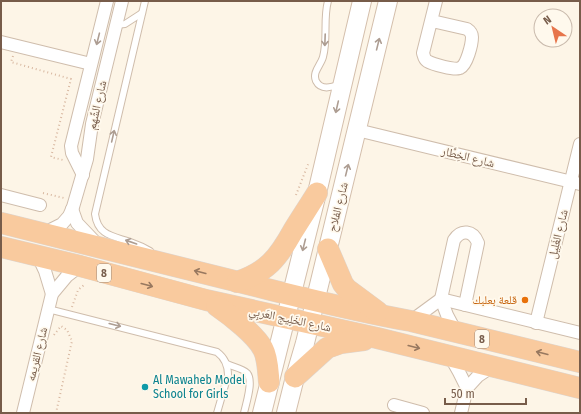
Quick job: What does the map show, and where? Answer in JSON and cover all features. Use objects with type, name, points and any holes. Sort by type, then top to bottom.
[{"type":"highway","points":[[237,282],[258,273],[273,262],[281,252],[317,193]]},
{"type":"highway","name":"شارع الخَلِيج العَربِي","points":[[1,223],[99,246],[291,295],[411,321],[580,362]]},
{"type":"highway","name":"شارع الخَلِيج العَربِي","points":[[1,247],[80,266],[206,300],[376,338],[580,388]]},
{"type":"highway","points":[[328,249],[338,274],[347,288],[383,316]]},
{"type":"highway","points":[[206,300],[234,318],[260,344],[265,354],[270,382]]},
{"type":"highway","points":[[295,377],[322,351],[331,346],[341,343],[376,338]]},
{"type":"main road","name":"شارع الفلاح","points":[[262,413],[317,193],[362,1]]},
{"type":"main road","name":"شارع الفلاح","points":[[286,413],[316,300],[388,1]]},
{"type":"street","points":[[83,175],[71,150],[72,142],[107,1]]},
{"type":"street","name":"شارع الشَّهم","points":[[43,233],[62,224],[69,216],[72,209],[89,154],[92,124],[122,1]]},
{"type":"street","points":[[432,21],[467,29],[471,33],[472,38],[466,62],[462,68],[457,70],[430,62],[425,58],[423,53],[436,1]]},
{"type":"street","points":[[1,42],[91,64]]},
{"type":"street","name":"شارع الخِطَّار","points":[[357,130],[576,183]]},
{"type":"street","name":"شارع الغَلِيل","points":[[536,322],[576,183],[580,144]]},
{"type":"street","points":[[71,150],[80,156],[89,154]]},
{"type":"street","points":[[1,195],[40,205]]},
{"type":"street","points":[[72,209],[76,223],[99,246]]},
{"type":"street","points":[[456,332],[447,315],[441,298],[454,240],[461,233],[467,232],[476,238],[478,243],[465,305]]},
{"type":"street","name":"شارع القريمه","points":[[38,256],[46,271],[52,294]]},
{"type":"street","name":"شارع القريمه","points":[[23,413],[52,294],[64,279],[80,266]]},
{"type":"street","points":[[441,298],[580,333]]},
{"type":"street","points":[[411,321],[441,298]]},
{"type":"street","points":[[450,356],[467,388]]},
{"type":"street","points":[[461,413],[467,388],[478,376],[492,366]]},
{"type":"street","points":[[394,405],[423,413]]},
{"type":"lane","points":[[145,1],[95,214],[98,225],[108,235],[143,247],[164,263]]},
{"type":"lane","points":[[328,1],[325,12],[324,55],[316,70],[315,78],[319,85],[323,87],[331,87],[342,83]]},
{"type":"lane","points":[[116,25],[124,24],[142,13]]},
{"type":"lane","points":[[48,309],[213,350],[221,356],[227,364],[246,372],[250,377],[244,413]]},
{"type":"lane","points":[[217,413],[228,374],[227,364]]},
{"type":"path","points":[[16,46],[11,62],[71,79],[51,157],[66,161]]},
{"type":"path","points":[[64,198],[66,191]]},
{"type":"path","points":[[56,413],[72,341],[67,330],[61,326]]},
{"type":"place","name":"قلعة بعلبك","points":[[525,300]]},
{"type":"place","name":"Al Mawaheb Model School for Girls","points":[[145,387]]}]
